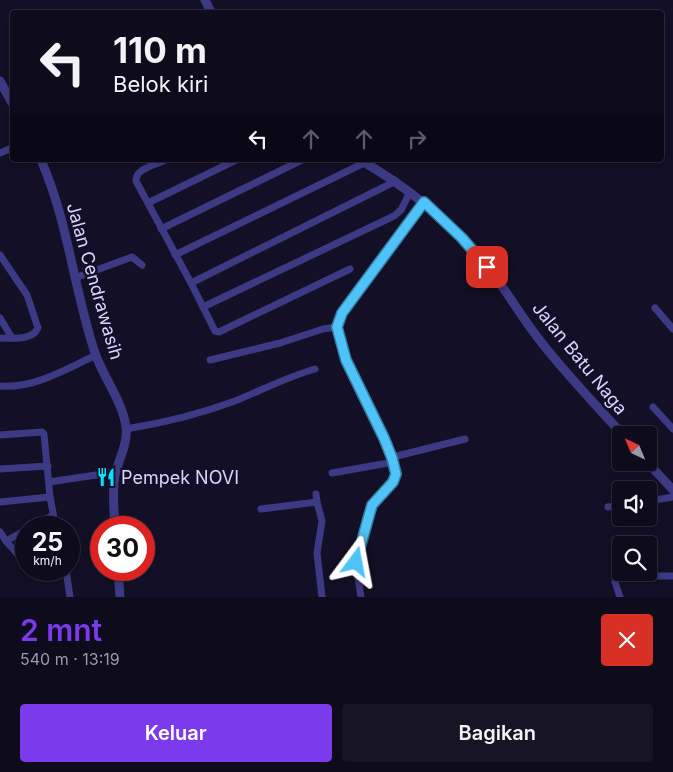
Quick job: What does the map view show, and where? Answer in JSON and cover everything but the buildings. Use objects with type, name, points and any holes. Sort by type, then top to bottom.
[{"type":"street","points":[[0,81],[10,99]]},
{"type":"street","name":"Jalan Cendrawasih","points":[[42,162],[53,191],[80,302],[96,355],[122,412],[126,429],[123,454],[116,472],[113,500],[114,516]]},
{"type":"street","points":[[161,162],[139,172],[136,176],[136,182],[204,307],[215,331],[219,332],[350,269]]},
{"type":"street","points":[[148,203],[232,162]]},
{"type":"street","points":[[161,229],[298,162]]},
{"type":"street","points":[[175,255],[360,162]]},
{"type":"street","name":"Jalan Batu Naga","points":[[364,162],[396,181],[424,202],[476,253],[508,294],[538,339],[615,426]]},
{"type":"street","points":[[191,283],[396,181]]},
{"type":"street","points":[[204,307],[394,216],[401,210],[410,192]]},
{"type":"street","points":[[361,597],[356,568],[358,550],[372,505],[395,478],[393,460],[363,392],[346,360],[337,327],[347,305],[424,202]]},
{"type":"street","points":[[0,255],[26,295],[38,325],[37,331],[32,335],[0,338]]},
{"type":"street","points":[[75,278],[132,257],[142,264]]},
{"type":"street","points":[[654,308],[673,329]]},
{"type":"street","points":[[0,318],[12,338]]},
{"type":"street","points":[[210,360],[280,343],[323,329],[337,327]]},
{"type":"street","points":[[0,386],[12,386],[46,378],[96,355]]},
{"type":"street","points":[[126,429],[152,425],[221,406],[286,378],[315,370]]},
{"type":"street","points":[[653,407],[672,425]]},
{"type":"street","points":[[0,435],[43,433],[53,515]]},
{"type":"street","points":[[332,474],[393,460],[465,439]]},
{"type":"street","points":[[0,468],[48,466]]},
{"type":"street","points":[[655,471],[673,490]]},
{"type":"street","points":[[49,482],[116,472]]},
{"type":"street","points":[[316,494],[322,521],[317,553],[322,597]]},
{"type":"street","points":[[0,502],[50,497]]},
{"type":"street","points":[[657,500],[673,497]]},
{"type":"street","points":[[261,509],[317,502]]},
{"type":"street","points":[[608,507],[612,506]]},
{"type":"street","points":[[0,532],[15,551]]},
{"type":"street","points":[[6,541],[15,536]]},
{"type":"street","points":[[620,597],[615,582],[619,576],[673,576]]},
{"type":"street","points":[[67,581],[68,596]]},
{"type":"street","points":[[119,581],[120,597]]},
{"type":"place","name":"Pempek NOVI","points":[[106,477]]},
{"type":"route","points":[[356,562],[366,520],[372,505],[393,482],[396,474],[394,462],[384,438],[346,360],[337,327],[342,313],[424,202],[462,238],[487,267]]}]
